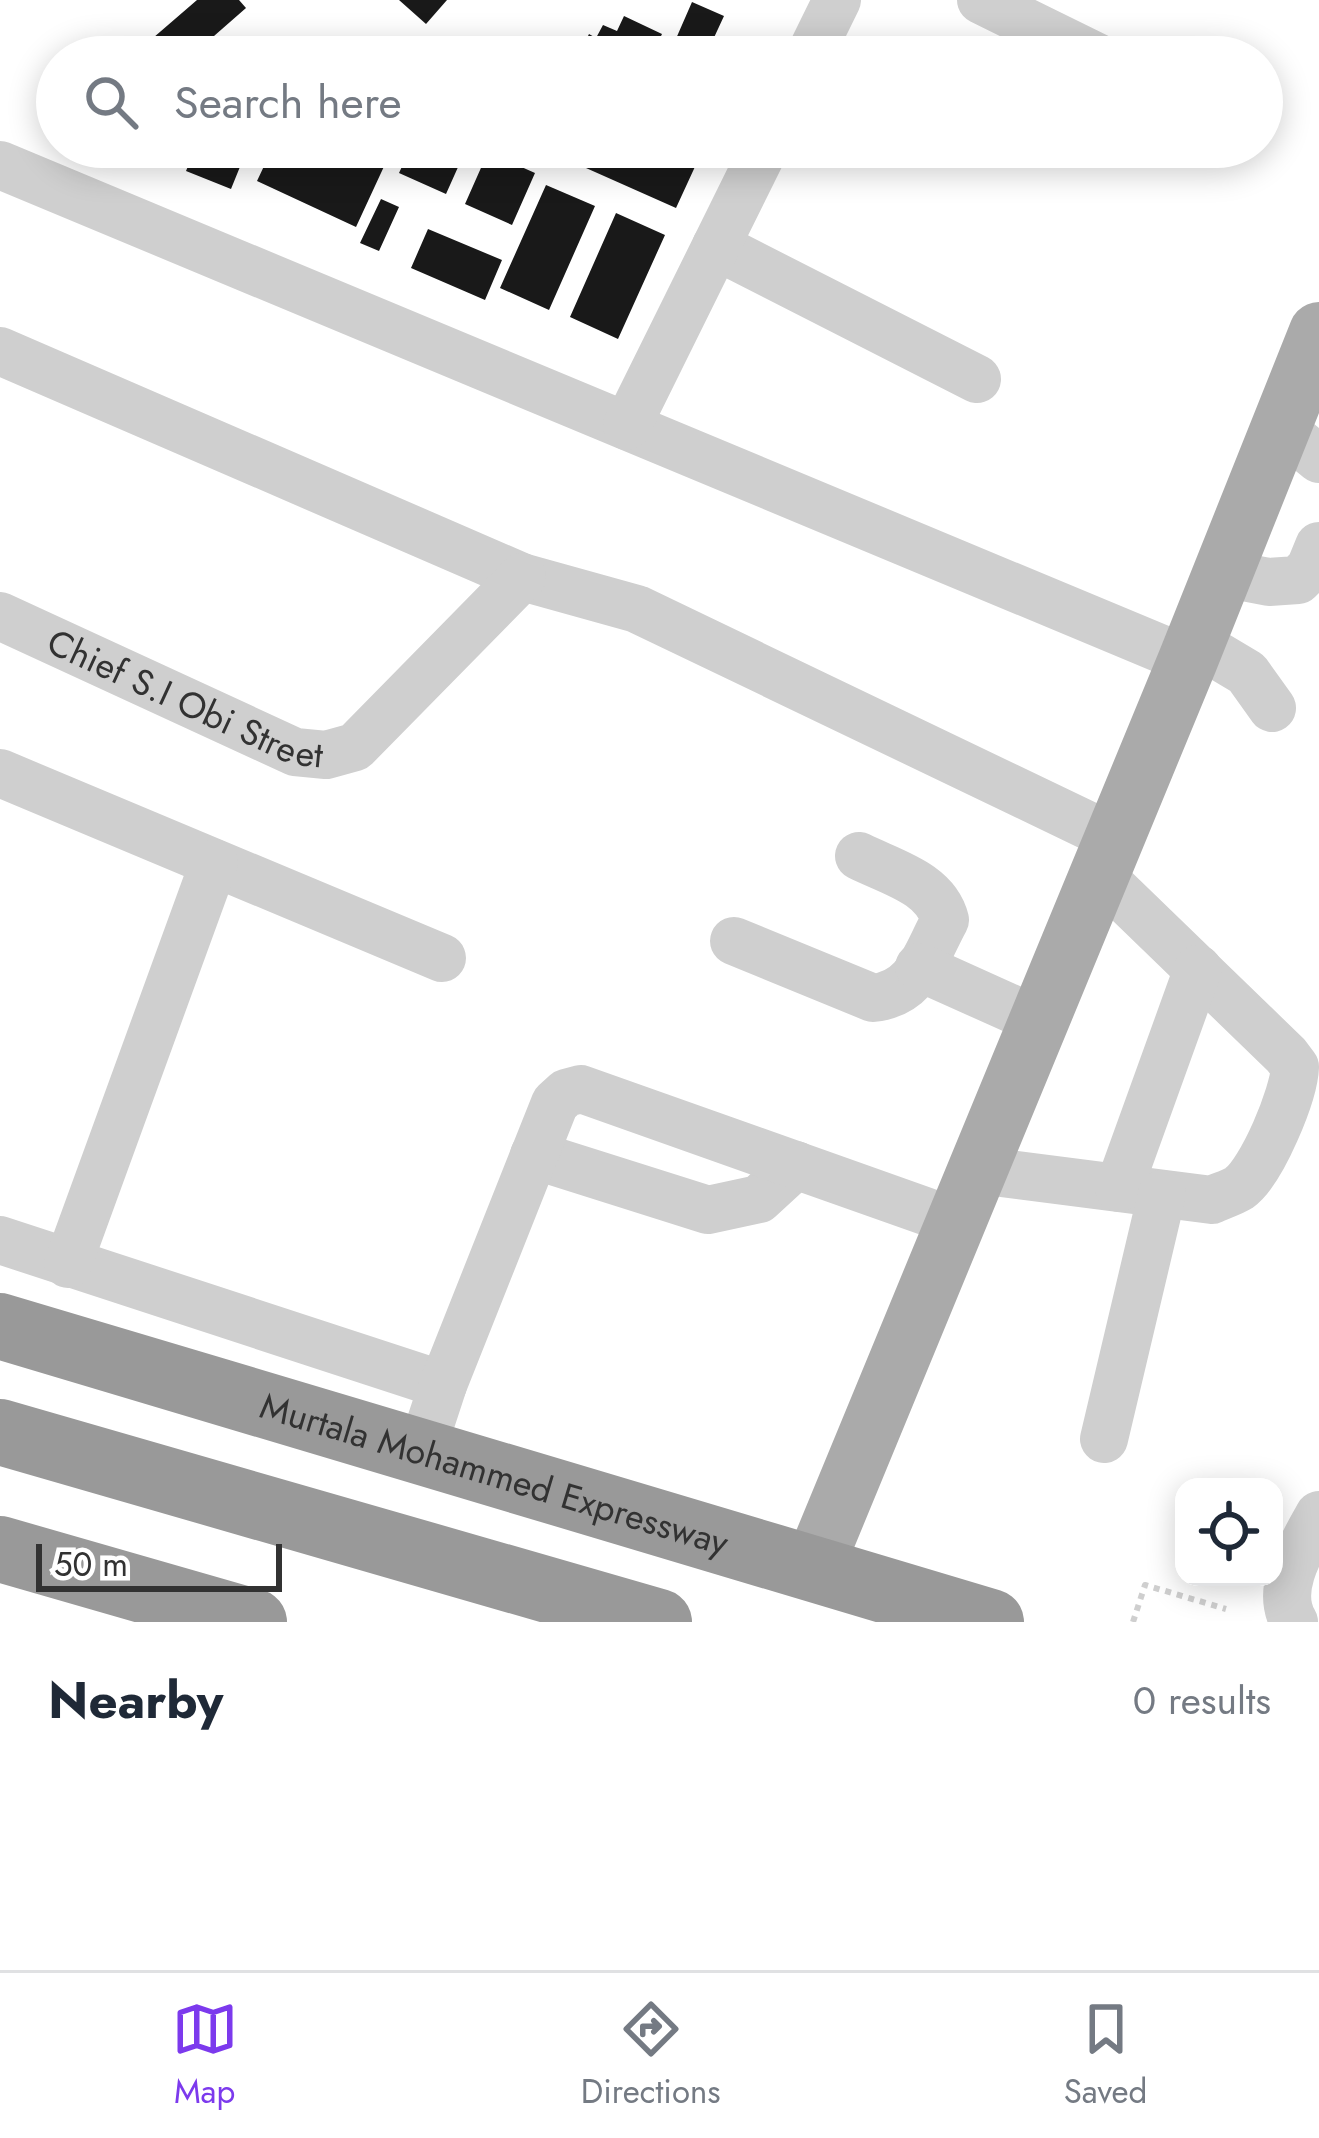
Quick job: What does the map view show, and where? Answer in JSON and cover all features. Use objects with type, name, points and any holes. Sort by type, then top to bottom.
[{"type":"highway","name":"Murtala Mohammed Expressway","points":[[0,1329],[991,1622]]},
{"type":"highway","points":[[0,1432],[659,1622]]},
{"type":"highway","points":[[0,1552],[179,1622]]},
{"type":"highway","points":[[0,1552],[254,1622]]},
{"type":"main road","points":[[812,1570],[1222,573],[1307,397]]},
{"type":"street","points":[[819,36],[837,0]]},
{"type":"street","points":[[981,0],[1054,36]]},
{"type":"street","points":[[0,165],[627,426],[1247,673],[1272,708]]},
{"type":"street","points":[[627,426],[755,168]]},
{"type":"street","points":[[716,246],[977,379]]},
{"type":"street","points":[[0,351],[522,577],[637,609],[1107,856],[1198,969],[1295,1067],[1294,1087],[1254,1170],[1241,1187],[1212,1200],[1140,1191],[967,1196],[796,1165],[581,1089],[566,1093],[555,1102],[442,1385],[421,1453]]},
{"type":"street","points":[[1222,573],[1269,582],[1298,580],[1310,568],[1319,546]]},
{"type":"street","name":"Chief S.I Obi Street","points":[[0,616],[295,752],[326,755],[355,747],[522,577]]},
{"type":"street","points":[[0,773],[442,958]]},
{"type":"street","points":[[734,941],[873,998],[907,988],[945,920],[940,902],[928,890],[860,856]]},
{"type":"street","points":[[68,1264],[214,862]]},
{"type":"street","points":[[920,967],[1039,1021]]},
{"type":"street","points":[[1104,1438],[1140,1191],[1198,969]]},
{"type":"street","points":[[534,1155],[708,1210],[759,1199],[796,1165]]},
{"type":"street","points":[[0,1240],[442,1385]]},
{"type":"street","points":[[1294,1622],[1286,1596],[1298,1555],[1319,1515]]},
{"type":"path","points":[[1133,1622],[1144,1585],[1226,1609]]},
{"type":"building","points":[[197,0],[239,0],[246,8],[214,36],[155,36]]},
{"type":"building","points":[[399,0],[447,0],[426,24]]},
{"type":"building","points":[[692,2],[724,16],[715,36],[677,36]]},
{"type":"building","points":[[624,16],[662,34],[597,36],[603,25],[617,31]]},
{"type":"building","points":[[187,168],[240,168],[231,189]]},
{"type":"building","points":[[263,168],[383,168],[356,227],[257,181]]},
{"type":"building","points":[[401,168],[458,168],[446,194],[399,173]]},
{"type":"building","points":[[481,168],[524,168],[535,173],[512,225],[465,204]]},
{"type":"building","points":[[586,168],[694,168],[676,208]]},
{"type":"building","points":[[546,185],[595,206],[549,310],[500,288]]},
{"type":"building","points":[[381,199],[399,207],[379,251],[360,243]]},
{"type":"building","points":[[616,213],[665,235],[618,339],[570,317]]},
{"type":"building","points":[[428,229],[502,260],[485,300],[411,268]]}]
